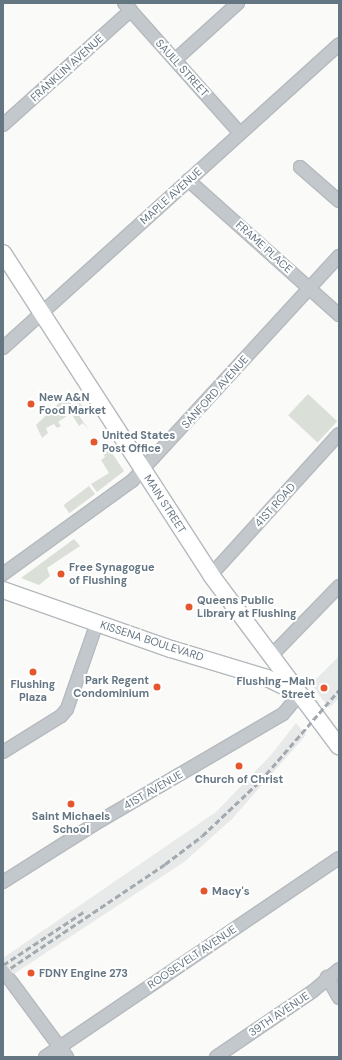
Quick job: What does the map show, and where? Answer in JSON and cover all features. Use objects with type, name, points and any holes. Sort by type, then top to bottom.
[{"type":"main road","name":"MAIN STREET","points":[[3,253],[211,575],[339,747]]},
{"type":"main road","name":"KISSENA BOULEVARD","points":[[3,590],[97,623],[267,678],[300,694]]},
{"type":"street","points":[[174,60],[238,3]]},
{"type":"street","name":"SAULL STREET","points":[[128,7],[240,133]]},
{"type":"street","name":"FRANKLIN AVENUE","points":[[3,125],[128,7]]},
{"type":"street","name":"MAPLE AVENUE","points":[[3,348],[339,44]]},
{"type":"street","points":[[300,167],[339,201]]},
{"type":"street","name":"FRAME PLACE","points":[[188,180],[339,315]]},
{"type":"street","name":"SANFORD AVENUE","points":[[3,574],[132,481],[339,256]]},
{"type":"street","name":"41ST ROAD","points":[[211,575],[339,434]]},
{"type":"street","points":[[272,655],[339,586]]},
{"type":"street","points":[[3,752],[61,716],[67,709],[97,623]]},
{"type":"street","name":"41ST AVENUE","points":[[3,882],[93,825],[283,714],[300,694]]},
{"type":"street","name":"ROOSEVELT AVENUE","points":[[45,1057],[63,1052],[339,858]]},
{"type":"street","name":"39TH AVENUE","points":[[216,1057],[313,991],[339,969]]},
{"type":"street","points":[[6,976],[63,1052]]},
{"type":"street","points":[[327,978],[339,998]]},
{"type":"shaded area","points":[[308,394],[337,421],[317,442],[288,415]]},
{"type":"shaded area","points":[[71,397],[69,401],[72,405],[80,403],[85,410],[78,414],[89,430],[83,423],[79,426],[71,413],[58,422],[61,426],[57,428],[54,424],[46,428],[48,433],[42,438],[36,425],[61,401],[63,403]]},
{"type":"shaded area","points":[[108,447],[124,471],[97,492],[91,484],[109,473],[101,460],[105,457],[102,448]]},
{"type":"shaded area","points":[[89,486],[95,494],[69,513],[63,505]]},
{"type":"shaded area","points":[[74,539],[80,546],[47,568],[50,576],[39,585],[21,578]]},
{"type":"shaded area","points":[[339,656],[339,698],[329,708],[311,684]]},
{"type":"shaded area","points":[[296,723],[306,735],[232,819],[184,862],[3,981],[3,958],[216,812],[271,755]]},
{"type":"railway","points":[[3,973],[165,864],[202,836],[260,781],[339,690]]},
{"type":"railway","points":[[3,965],[85,911]]},
{"type":"place","name":"New A&N Food Market","points":[[31,404]]},
{"type":"place","name":"United States Post Office","points":[[94,442]]},
{"type":"place","name":"Free Synagogue of Flushing","points":[[61,574]]},
{"type":"place","name":"Queens Public Library at Flushing","points":[[189,607]]},
{"type":"place","name":"Flushing Plaza","points":[[33,672]]},
{"type":"place","name":"Park Regent Condominium","points":[[157,687]]},
{"type":"place","name":"Flushing–Main Street","points":[[324,688]]},
{"type":"place","name":"Church of Christ","points":[[239,766]]},
{"type":"place","name":"Saint Michaels School","points":[[71,804]]},
{"type":"place","name":"Macy's","points":[[204,891]]},
{"type":"place","name":"FDNY Engine 273","points":[[31,973]]}]
